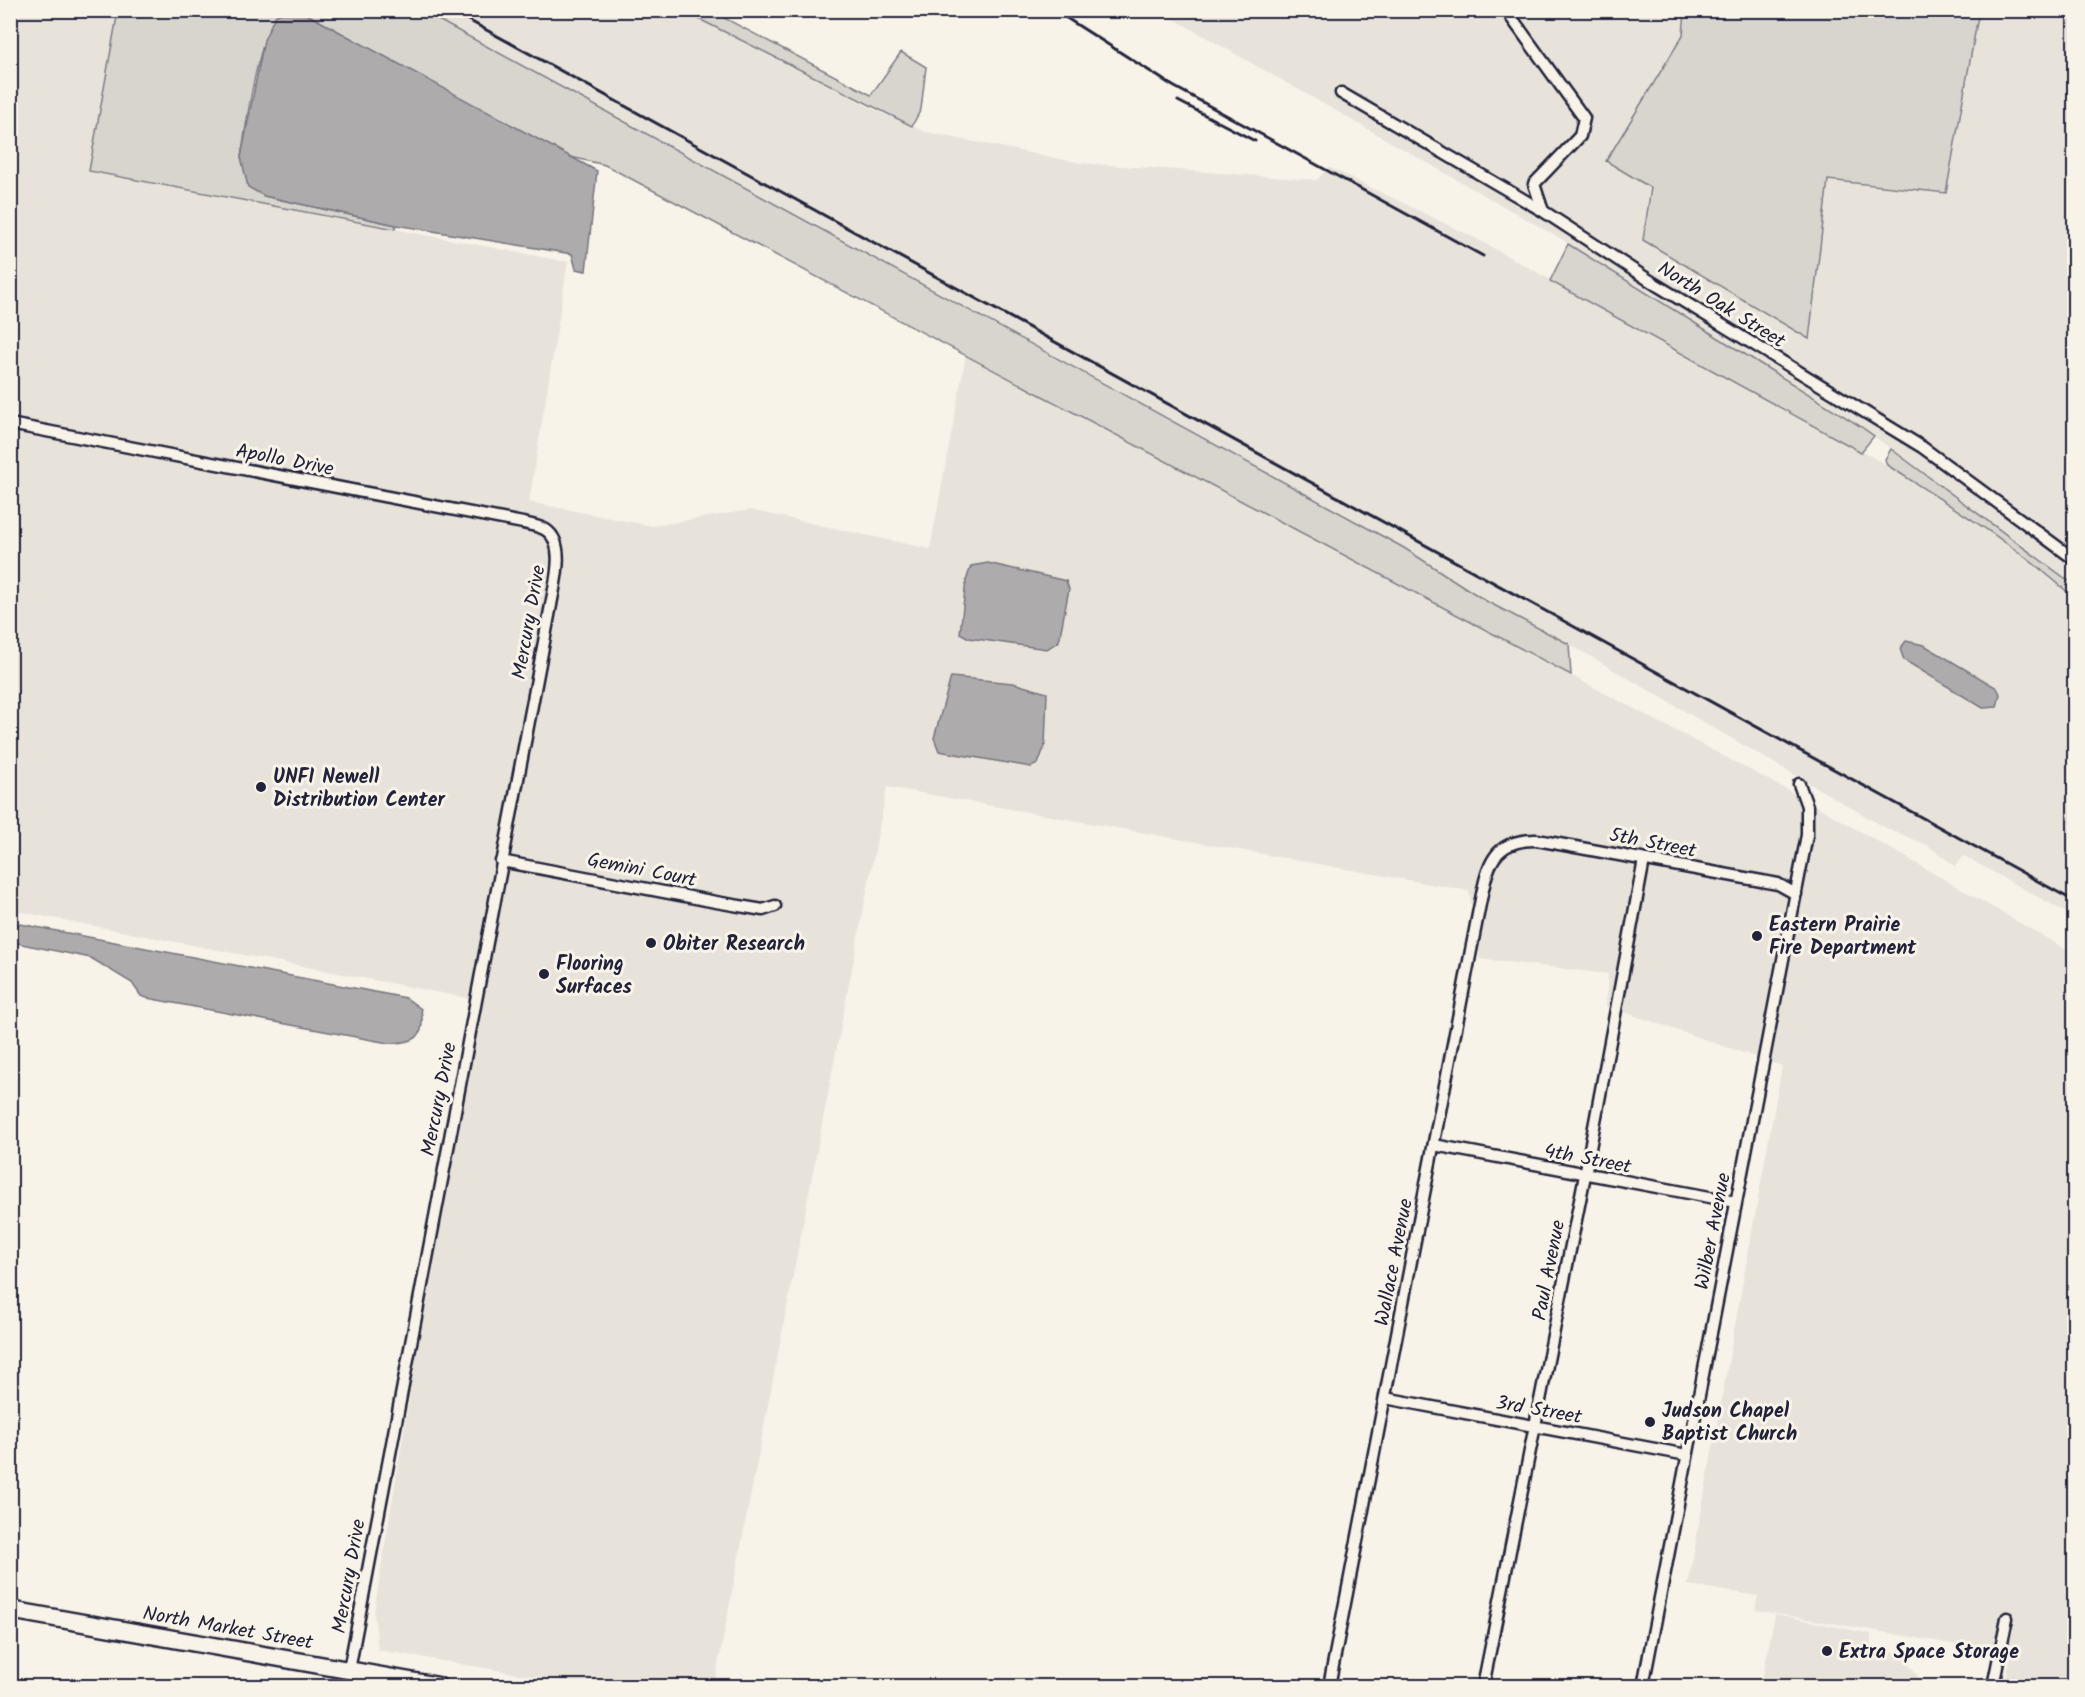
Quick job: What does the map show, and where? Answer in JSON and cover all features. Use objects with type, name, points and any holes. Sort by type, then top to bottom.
[{"type":"main road","name":"North Market Street","points":[[10,1610],[438,1686]]},
{"type":"street","points":[[1506,10],[1584,118],[1580,136],[1534,184],[1543,212]]},
{"type":"street","name":"North Oak Street","points":[[1341,93],[1543,212],[1674,296],[1922,447],[2074,559]]},
{"type":"street","name":"Apollo Drive","points":[[10,424],[523,523],[537,526],[551,535]]},
{"type":"street","name":"Mercury Drive","points":[[348,1670],[555,582],[557,551],[551,535]]},
{"type":"street","name":"Wilber Avenue","points":[[1643,1686],[1809,820],[1805,795],[1799,784]]},
{"type":"street","name":"5th Street","points":[[1501,848],[1515,841],[1537,840],[1778,884],[1796,894]]},
{"type":"street","name":"Wallace Avenue","points":[[1329,1686],[1487,873],[1501,848]]},
{"type":"street","name":"Paul Avenue","points":[[1484,1686],[1585,1175],[1644,860]]},
{"type":"street","name":"Gemini Court","points":[[501,861],[763,910],[776,906]]},
{"type":"street","name":"4th Street","points":[[1434,1145],[1736,1202]]},
{"type":"street","name":"3rd Street","points":[[1385,1398],[1688,1455]]},
{"type":"street","points":[[1994,1686],[2007,1618]]},
{"type":"shaded area","points":[[10,11],[118,11],[90,171],[568,262],[529,502],[652,526],[750,510],[930,549],[966,355],[1797,795],[2074,954],[2074,1686],[2004,1686],[2010,1654],[1755,1610],[1758,1596],[1688,1585],[1782,1066],[1606,1006],[1608,974],[1480,959],[1469,891],[887,787],[714,1686],[592,1686],[378,1650],[374,1612],[430,1272],[482,1001],[11,910]]},
{"type":"shaded area","points":[[118,11],[284,11],[275,21],[267,36],[260,56],[241,157],[264,196],[396,225],[395,229],[89,171]]},
{"type":"shaded area","points":[[284,11],[301,11],[597,171],[586,271],[576,269],[572,254],[396,225],[264,196],[248,187],[241,157],[264,40],[275,16]]},
{"type":"shaded area","points":[[301,11],[422,11],[1404,548],[1486,601],[1569,644],[1571,675],[605,165],[567,156]]},
{"type":"shaded area","points":[[422,11],[683,11],[876,110],[926,132],[1080,163],[1317,180],[1329,167],[1475,238],[1887,465],[1979,525],[2052,577],[2074,598],[2074,917],[1964,856],[1955,866],[1927,845],[1886,828],[1569,644],[1486,601],[1404,548]]},
{"type":"shaded area","points":[[683,11],[711,11],[871,95],[901,52],[926,67],[921,109],[912,126]]},
{"type":"shaded area","points":[[1160,11],[1685,11],[1683,35],[1606,161],[1651,188],[1809,338],[1828,180],[1946,193],[1979,11],[2074,11],[2074,585],[1860,426],[1561,239]]},
{"type":"shaded area","points":[[1685,11],[1979,11],[1946,193],[1828,180],[1809,339],[1643,240],[1651,188],[1606,161],[1683,35]]},
{"type":"shaded area","points":[[1568,244],[1874,436],[1861,452],[1550,281]]},
{"type":"shaded area","points":[[1891,449],[2074,585],[2074,598],[2007,544],[1887,465],[1885,459]]},
{"type":"shaded area","points":[[988,563],[1066,581],[1069,589],[1059,641],[1047,649],[969,638],[960,633],[966,581],[971,566]]},
{"type":"shaded area","points":[[1906,641],[1924,645],[1997,688],[2000,694],[1997,707],[1983,708],[1904,660],[1900,649]]},
{"type":"shaded area","points":[[951,677],[1013,683],[1047,693],[1045,745],[1038,764],[1031,767],[939,751],[934,738]]},
{"type":"shaded area","points":[[10,922],[406,998],[421,1009],[422,1027],[417,1037],[412,1040],[388,1043],[147,998],[141,996],[132,983],[91,958],[11,942]]},
{"type":"shaded area","name":"Extra Space Storage","points":[[1775,1614],[1871,1634],[1871,1648],[1901,1654],[1925,1686],[1761,1686]]},
{"type":"railway","points":[[450,10],[2074,901]]},
{"type":"railway","points":[[1054,10],[1173,86],[1483,256]]},
{"type":"railway","points":[[1178,101],[1255,141]]},
{"type":"place","name":"UNFI Newell Distribution Center","points":[[261,787]]},
{"type":"place","name":"Eastern Prairie Fire Department","points":[[1757,936]]},
{"type":"place","name":"Obiter Research","points":[[651,943]]},
{"type":"place","name":"Flooring Surfaces","points":[[544,974]]},
{"type":"place","name":"Judson Chapel Baptist Church","points":[[1650,1422]]},
{"type":"place","name":"Extra Space Storage","points":[[1827,1651]]}]
